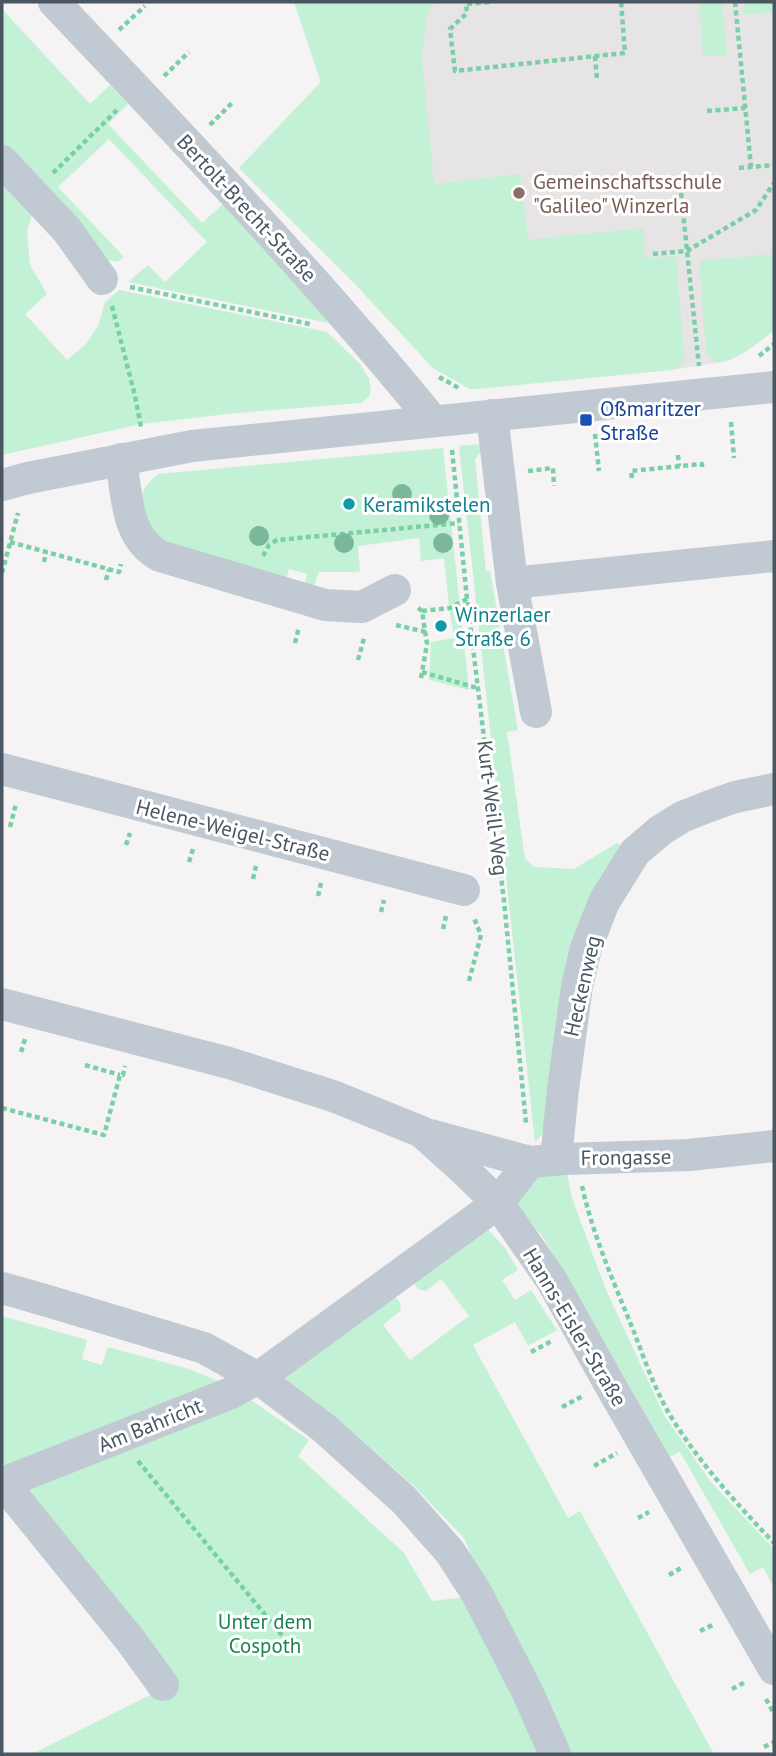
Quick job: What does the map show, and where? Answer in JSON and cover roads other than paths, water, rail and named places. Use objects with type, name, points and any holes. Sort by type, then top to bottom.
[{"type":"street","name":"Bertolt-Brecht-Straße","points":[[54,2],[146,87],[225,182],[348,318],[433,421]]},
{"type":"street","points":[[2,161],[67,230],[102,279]]},
{"type":"street","points":[[10,497],[121,459],[192,446],[433,421],[481,405],[702,394],[774,387]]},
{"type":"street","points":[[481,405],[536,712]]},
{"type":"street","points":[[121,459],[132,524],[148,548],[160,556],[324,605],[362,607],[396,590]]},
{"type":"street","points":[[512,583],[774,556]]},
{"type":"street","name":"Helene-Weigel-Straße","points":[[2,769],[464,890]]},
{"type":"street","name":"Heckenweg","points":[[554,1160],[577,986],[586,948],[604,902],[635,852],[660,830],[681,817],[716,803],[774,789]]},
{"type":"street","name":"Hanns-Eisler-Straße","points":[[2,1004],[229,1063],[333,1096],[422,1132],[498,1203],[552,1281],[774,1669]]},
{"type":"street","name":"Frongasse","points":[[422,1132],[554,1160],[690,1155],[774,1146]]},
{"type":"street","points":[[498,1203],[554,1160]]},
{"type":"street","name":"Am Bahricht","points":[[163,1685],[131,1641],[3,1483],[231,1393],[258,1378],[498,1203]]},
{"type":"street","points":[[2,1289],[204,1348],[258,1378],[324,1428],[404,1500],[450,1552],[477,1592],[527,1691],[555,1754]]},
{"type":"place","name":"Gemeinschaftsschule \"Galileo\" Winzerla","points":[[519,193]]},
{"type":"place","name":"Oßmaritzer Straße","points":[[586,420]]},
{"type":"place","name":"Keramikstelen","points":[[349,504]]},
{"type":"place","name":"Winzerlaer Straße 6","points":[[441,626]]},
{"type":"park label","name":"Unter dem Cospoth","points":[[265,1633]]}]
